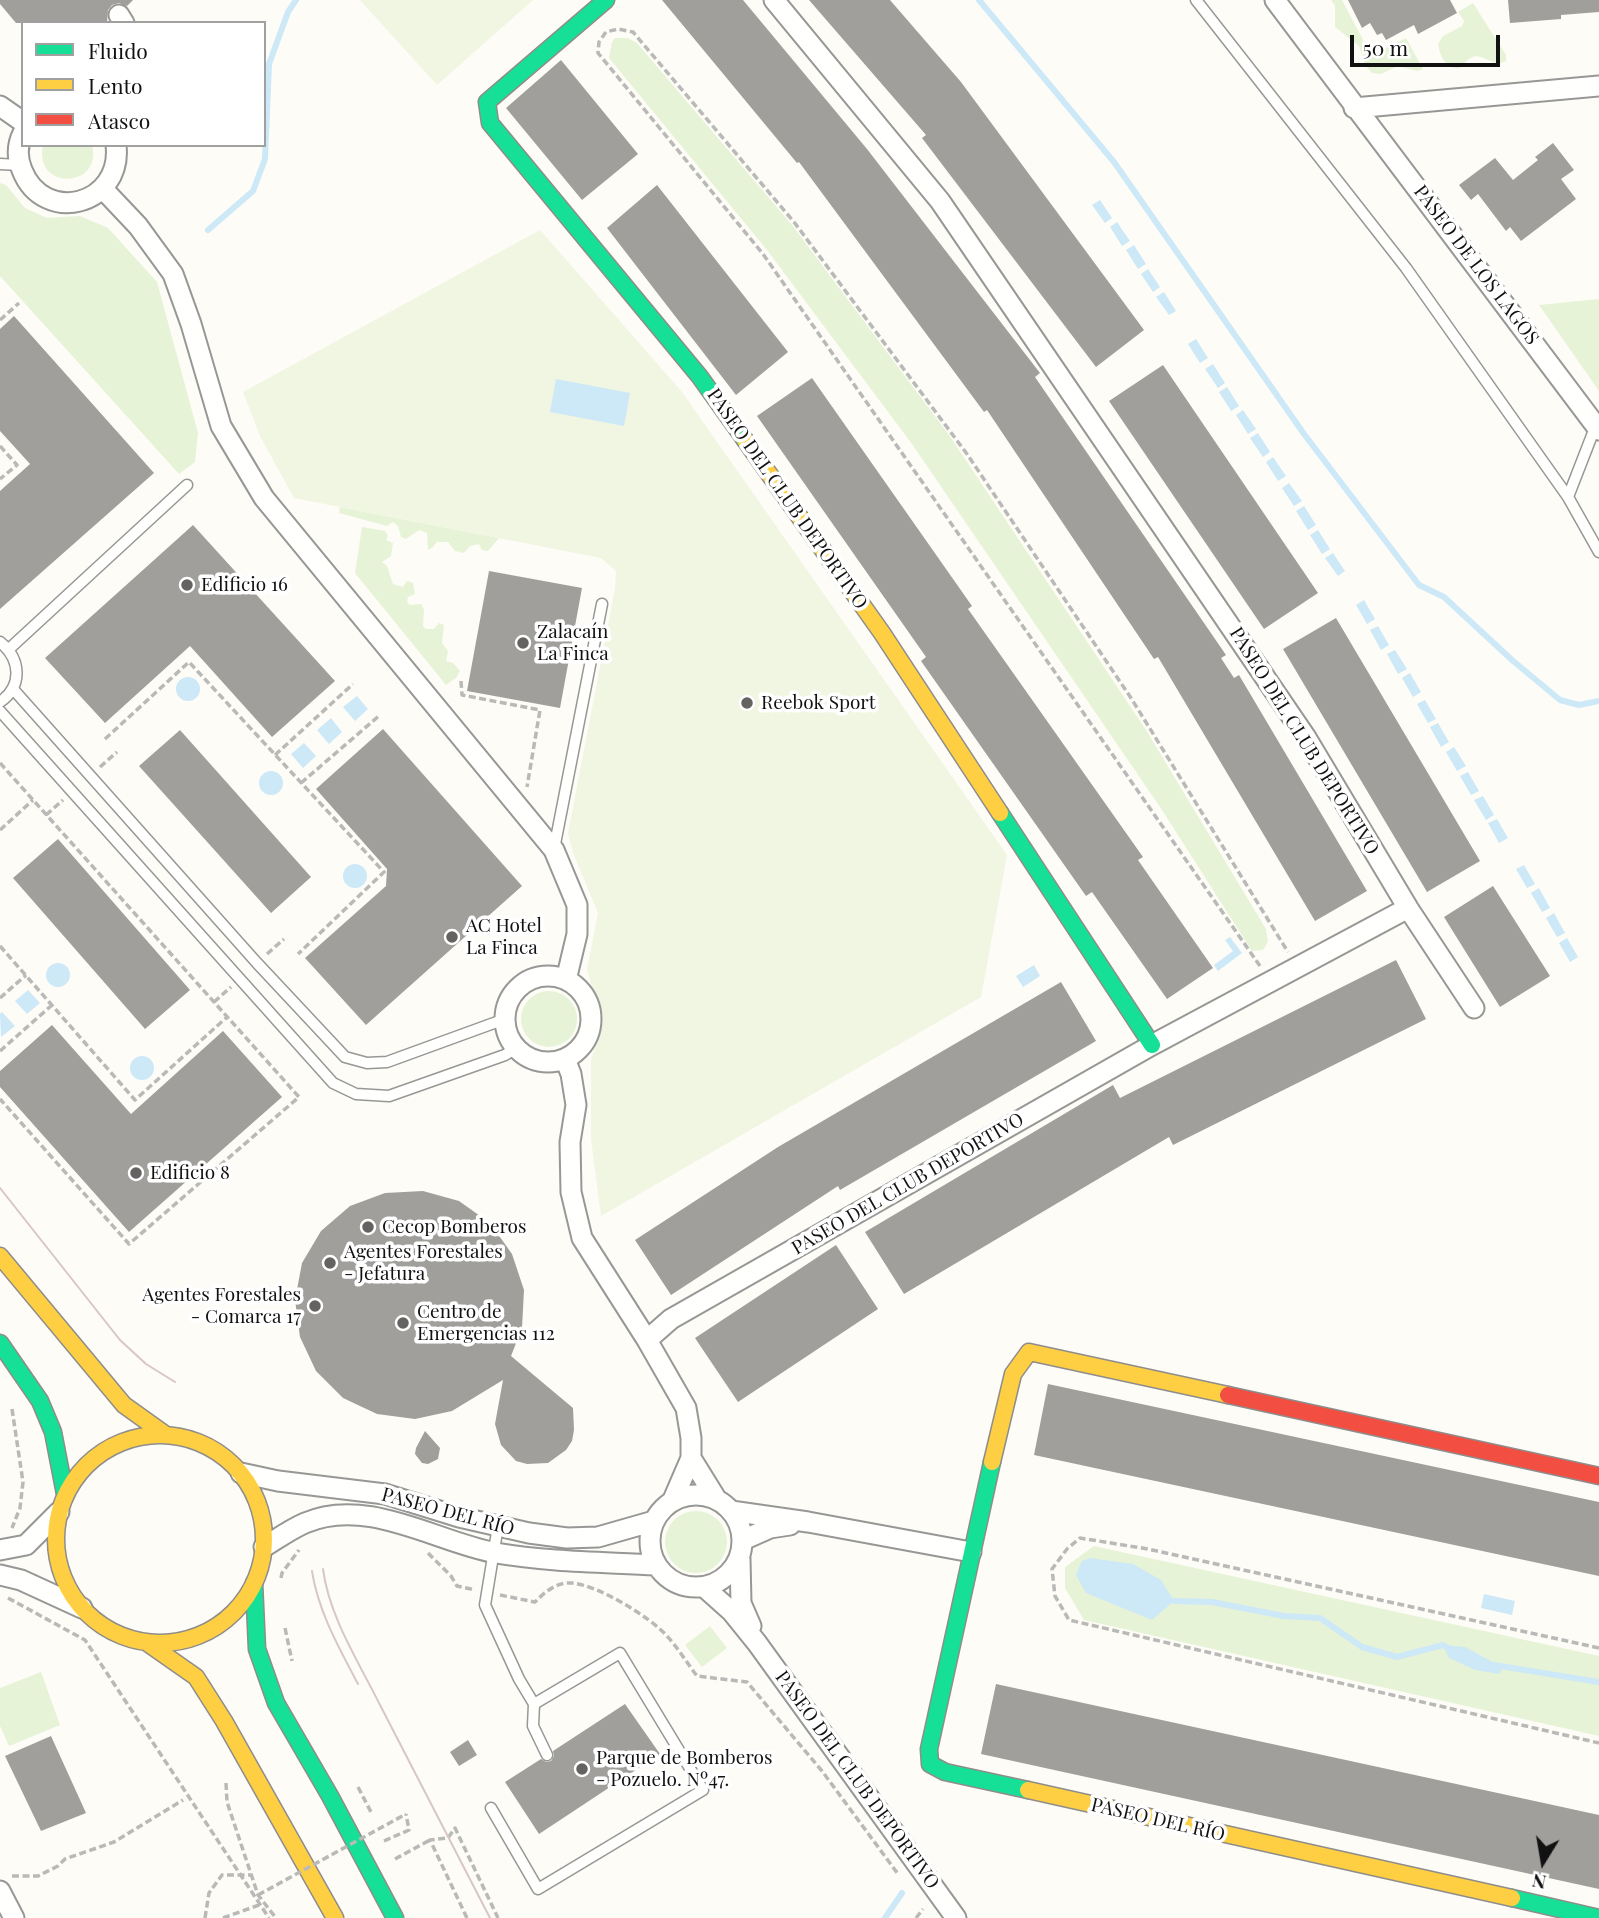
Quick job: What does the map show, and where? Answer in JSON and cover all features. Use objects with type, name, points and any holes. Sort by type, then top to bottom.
[{"type":"main road","name":"PASEO DEL CLUB DEPORTIVO","points":[[606,0],[488,102],[490,123],[708,388],[882,633],[1152,1045]]},
{"type":"main road","points":[[0,1256],[124,1405],[166,1435]]},
{"type":"main road","points":[[0,1343],[40,1401],[52,1432],[62,1503],[55,1546],[63,1579],[82,1608],[100,1625],[122,1636],[146,1642],[179,1641],[210,1630],[236,1610],[254,1583]]},
{"type":"main road","name":"PASEO DEL RÍO","points":[[1599,1476],[1029,1352],[1013,1374],[929,1749],[930,1764],[945,1772],[1599,1918]]},
{"type":"main road","points":[[62,1503],[82,1468],[106,1449],[135,1438],[166,1435],[194,1441],[220,1454],[241,1474],[255,1496],[263,1521],[264,1547],[254,1583],[257,1649],[276,1703],[330,1796],[395,1918]]},
{"type":"main road","points":[[146,1642],[196,1678],[224,1721],[333,1915]]},
{"type":"street","name":"PASEO DEL CLUB DEPORTIVO","points":[[774,0],[940,201],[1305,736],[1408,908],[1474,1008]]},
{"type":"street","name":"PASEO DE LOS LAGOS","points":[[1275,0],[1354,108],[1598,426]]},
{"type":"street","points":[[1354,108],[1599,86]]},
{"type":"street","points":[[0,106],[21,121]]},
{"type":"street","points":[[21,141],[10,164],[34,190],[61,203],[90,198],[103,189],[112,177],[117,163],[116,147]]},
{"type":"street","points":[[103,189],[138,226],[173,274],[191,324],[221,426],[264,498],[554,850],[577,905],[577,934],[566,980]]},
{"type":"street","name":"PASEO DEL CLUB DEPORTIVO","points":[[647,1340],[665,1323],[1152,1045],[1408,908]]},
{"type":"street","points":[[552,976],[566,980],[578,988],[591,1013],[591,1027],[586,1040],[577,1051],[565,1059],[539,1061],[527,1056],[510,1040],[505,1019],[507,1005],[514,993],[525,983],[552,976]]},
{"type":"street","points":[[565,1059],[576,1105],[570,1142],[571,1192],[582,1238],[647,1340],[686,1408],[691,1458],[672,1502]]},
{"type":"street","points":[[691,1458],[724,1505],[738,1520],[741,1550],[732,1573],[719,1582],[690,1588],[677,1584],[665,1576],[656,1565],[650,1551],[650,1536],[654,1521],[662,1510],[686,1496],[702,1495],[724,1505],[971,1552]]},
{"type":"street","name":"PASEO DEL RÍO","points":[[241,1474],[385,1494],[458,1517],[567,1538],[598,1537],[654,1521]]},
{"type":"street","points":[[4,1549],[26,1545],[62,1503]]},
{"type":"street","name":"PASEO DEL RÍO","points":[[264,1547],[306,1523],[340,1513],[399,1523],[492,1552],[551,1561],[656,1565]]},
{"type":"street","points":[[741,1550],[770,1528],[808,1522]]},
{"type":"street","name":"PASEO DEL CLUB DEPORTIVO","points":[[741,1550],[741,1603],[757,1643]]},
{"type":"street","points":[[0,1575],[21,1580],[82,1608]]},
{"type":"street","name":"PASEO DEL CLUB DEPORTIVO","points":[[705,1587],[732,1612],[757,1643],[956,1918]]},
{"type":"street","points":[[5,1884],[14,1918]]},
{"type":"lane","points":[[1195,0],[1406,268],[1568,498],[1599,552]]},
{"type":"lane","points":[[1568,498],[1598,426]]},
{"type":"lane","points":[[9,649],[187,485]]},
{"type":"lane","points":[[554,850],[602,604]]},
{"type":"lane","points":[[0,642],[9,649],[17,668],[13,689],[0,702]]},
{"type":"lane","points":[[13,689],[257,963],[345,1057],[367,1063],[387,1062],[505,1019]]},
{"type":"lane","points":[[0,711],[333,1083],[356,1094],[389,1096],[494,1059],[516,1048]]},
{"type":"lane","points":[[498,1526],[485,1605],[519,1679],[534,1703],[533,1726],[547,1755]]},
{"type":"lane","points":[[491,1808],[538,1889],[703,1790],[620,1653],[534,1703]]},
{"type":"path","points":[[1271,982],[763,254],[598,53],[599,42],[606,32],[618,29],[633,32],[794,222],[967,454],[1130,698],[1297,967]]},
{"type":"path","points":[[0,320],[19,303]]},
{"type":"path","points":[[0,446],[17,465],[0,479]]},
{"type":"path","points":[[105,738],[189,662],[384,873],[298,954]]},
{"type":"path","points":[[461,681],[463,695],[540,710]]},
{"type":"path","points":[[275,755],[353,684]]},
{"type":"path","points":[[522,809],[542,705]]},
{"type":"path","points":[[301,783],[380,715]]},
{"type":"path","points":[[0,764],[299,1097],[129,1244],[0,1099]]},
{"type":"path","points":[[0,830],[33,800]]},
{"type":"path","points":[[0,946],[135,1100],[227,1017]]},
{"type":"path","points":[[0,998],[26,975]]},
{"type":"path","points":[[0,1051],[52,1005]]},
{"type":"path","points":[[4,1549],[20,1508],[23,1482],[11,1404]]},
{"type":"path","points":[[1599,1648],[1148,1549],[1080,1538],[1067,1549],[1052,1569],[1055,1596],[1069,1620],[1599,1743]]},
{"type":"path","points":[[0,1593],[85,1640],[242,1875],[262,1904],[276,1918]]},
{"type":"path","points":[[226,1775],[227,1802],[258,1895],[269,1918]]},
{"type":"path","points":[[5,1884],[38,1876],[58,1866],[65,1859],[114,1842],[183,1800]]},
{"type":"path","points":[[258,1895],[405,1814],[409,1830],[379,1843]]},
{"type":"path","points":[[390,1862],[429,1840],[448,1838],[455,1828],[498,1918]]},
{"type":"path","points":[[429,1840],[467,1918]]},
{"type":"path","points":[[205,1918],[209,1894],[222,1875],[251,1875]]},
{"type":"path","points":[[223,1918],[262,1904]]},
{"type":"path","points":[[916,1918],[923,1909]]},
{"type":"green space","points":[[360,0],[533,0],[437,85]]},
{"type":"green space","points":[[1331,0],[1342,0],[1371,55],[1406,38],[1423,69],[1417,71],[1398,66],[1381,74],[1372,73],[1365,65],[1359,46],[1335,27],[1335,6]]},
{"type":"green space","points":[[1473,3],[1506,55],[1506,61],[1499,64],[1474,56],[1460,68],[1451,67],[1442,57],[1438,44],[1443,36],[1462,26],[1464,21],[1458,12]]},
{"type":"green space","points":[[615,38],[628,38],[637,43],[792,225],[949,435],[1146,730],[1266,929],[1268,942],[1263,950],[1252,951],[1162,810],[912,444],[767,250],[609,58]]},
{"type":"green space","points":[[43,147],[92,147],[93,160],[88,170],[68,179],[57,177],[48,171],[43,160]]},
{"type":"green space","points":[[0,183],[6,185],[25,208],[47,218],[80,216],[108,228],[157,282],[198,433],[195,462],[179,474],[0,276]]},
{"type":"green space","name":"Reebok Sport","points":[[540,230],[682,392],[1007,855],[981,997],[601,1216],[591,1139],[591,1060],[603,1023],[587,970],[598,913],[573,853],[568,833],[615,589],[616,571],[601,558],[294,498],[260,436],[243,392]]},
{"type":"green space","points":[[1599,299],[1599,391],[1539,305]]},
{"type":"green space","points":[[340,507],[499,538],[488,551],[482,550],[479,544],[470,546],[464,553],[455,551],[448,542],[437,542],[428,550],[427,533],[419,530],[406,539],[401,537],[398,526],[393,522],[387,526],[339,513]]},
{"type":"green space","points":[[362,527],[385,531],[388,536],[386,540],[393,543],[391,556],[382,562],[387,566],[393,584],[403,587],[407,581],[413,583],[415,594],[408,597],[407,602],[410,605],[421,604],[424,610],[423,626],[426,629],[434,629],[439,623],[444,625],[442,643],[448,651],[446,661],[453,663],[460,671],[456,678],[446,685],[355,573]]},
{"type":"green space","points":[[543,991],[555,991],[565,995],[573,1003],[577,1019],[573,1035],[565,1043],[555,1047],[543,1047],[533,1043],[525,1035],[521,1025],[521,1013],[525,1003],[533,995]]},
{"type":"green space","points":[[690,1511],[702,1511],[718,1520],[725,1530],[725,1554],[718,1564],[702,1573],[690,1573],[679,1568],[670,1559],[665,1548],[665,1536],[670,1525],[679,1516]]},
{"type":"green space","points":[[1094,1546],[1599,1656],[1599,1736],[1084,1620],[1065,1588],[1065,1567]]},
{"type":"green space","points":[[710,1626],[727,1648],[702,1667],[685,1645]]},
{"type":"green space","points":[[41,1672],[60,1725],[9,1746],[0,1726],[0,1688]]},
{"type":"water","points":[[1100,200],[1112,218],[1105,223],[1092,205]]},
{"type":"water","points":[[1117,222],[1130,241],[1122,246],[1110,227]]},
{"type":"water","points":[[1134,245],[1146,264],[1138,269],[1126,250]]},
{"type":"water","points":[[1148,269],[1160,287],[1153,292],[1141,274]]},
{"type":"water","points":[[1164,292],[1176,311],[1169,315],[1156,297]]},
{"type":"water","points":[[1196,339],[1208,358],[1200,363],[1188,344]]},
{"type":"water","points":[[1213,364],[1225,383],[1218,388],[1205,369]]},
{"type":"water","points":[[556,379],[630,393],[624,426],[550,412]]},
{"type":"water","points":[[1227,387],[1239,406],[1231,411],[1219,392]]},
{"type":"water","points":[[1243,410],[1256,429],[1248,434],[1236,415]]},
{"type":"water","points":[[1258,433],[1270,452],[1263,457],[1250,438]]},
{"type":"water","points":[[1273,457],[1286,476],[1278,481],[1266,462]]},
{"type":"water","points":[[1289,483],[1302,501],[1294,506],[1282,488]]},
{"type":"water","points":[[1304,506],[1316,525],[1308,530],[1296,511]]},
{"type":"water","points":[[1318,530],[1330,549],[1322,554],[1310,535]]},
{"type":"water","points":[[1333,553],[1345,571],[1338,576],[1325,558]]},
{"type":"water","points":[[1364,600],[1375,619],[1367,624],[1356,605]]},
{"type":"water","points":[[1378,626],[1389,645],[1381,650],[1370,630]]},
{"type":"water","points":[[1395,650],[1407,669],[1398,674],[1387,654]]},
{"type":"water","points":[[1410,673],[1421,692],[1413,697],[1402,678]]},
{"type":"water","points":[[188,677],[197,680],[200,689],[197,698],[188,701],[179,698],[176,689],[179,680]]},
{"type":"water","points":[[357,696],[368,709],[355,721],[343,707]]},
{"type":"water","points":[[1425,700],[1436,719],[1428,723],[1417,704]]},
{"type":"water","points":[[331,718],[342,732],[329,744],[317,730]]},
{"type":"water","points":[[1438,723],[1449,742],[1441,747],[1430,727]]},
{"type":"water","points":[[304,743],[316,756],[303,768],[291,754]]},
{"type":"water","points":[[1454,747],[1466,766],[1457,771],[1446,752]]},
{"type":"water","points":[[271,771],[280,774],[283,783],[280,792],[271,795],[262,792],[259,783],[262,774]]},
{"type":"water","points":[[1468,772],[1479,791],[1471,795],[1460,776]]},
{"type":"water","points":[[1483,796],[1494,815],[1486,820],[1474,800]]},
{"type":"water","points":[[1497,819],[1508,838],[1499,843],[1488,823]]},
{"type":"water","points":[[355,864],[364,867],[367,876],[364,885],[355,888],[346,885],[343,876],[346,867]]},
{"type":"water","points":[[1524,865],[1535,884],[1527,888],[1516,869]]},
{"type":"water","points":[[1539,888],[1550,908],[1542,912],[1531,893]]},
{"type":"water","points":[[1554,913],[1565,933],[1557,937],[1546,918]]},
{"type":"water","points":[[1230,937],[1242,953],[1218,971],[1214,965],[1233,951],[1225,940]]},
{"type":"water","points":[[1567,938],[1578,957],[1570,962],[1559,943]]},
{"type":"water","points":[[58,963],[67,966],[70,975],[67,984],[58,987],[49,984],[46,975],[49,966]]},
{"type":"water","points":[[1034,965],[1040,976],[1023,987],[1016,976]]},
{"type":"water","points":[[28,990],[40,1003],[27,1014],[15,1001]]},
{"type":"water","points":[[2,1012],[15,1026],[1,1037],[0,1014]]},
{"type":"water","points":[[142,1056],[151,1059],[154,1068],[151,1077],[142,1080],[133,1077],[130,1068],[133,1059]]},
{"type":"water","points":[[1090,1558],[1133,1564],[1161,1580],[1174,1601],[1152,1620],[1086,1593],[1076,1575],[1082,1561]]},
{"type":"water","points":[[1484,1594],[1515,1601],[1512,1615],[1481,1608]]},
{"type":"water","points":[[1443,1645],[1465,1647],[1502,1667],[1500,1674],[1475,1670],[1449,1658]]},
{"type":"building","points":[[0,0],[133,0],[127,6],[119,3],[112,5],[108,10],[107,21],[16,23],[0,4]]},
{"type":"building","points":[[662,0],[743,0],[867,149],[1040,373],[1035,377],[1226,655],[1221,658],[1234,678],[1239,675],[1367,891],[1315,921],[1158,657],[1154,659],[987,410],[984,412],[799,162],[797,163]]},
{"type":"building","points":[[809,0],[890,0],[961,82],[1144,330],[1096,367],[922,138],[926,135]]},
{"type":"building","points":[[1348,0],[1450,0],[1457,13],[1418,34],[1414,25],[1386,40],[1382,33],[1377,35],[1370,23],[1362,28]]},
{"type":"building","points":[[1508,0],[1599,0],[1599,12],[1561,15],[1561,19],[1510,23]]},
{"type":"building","points":[[561,60],[638,154],[582,200],[506,108]]},
{"type":"building","points":[[1553,143],[1574,170],[1561,179],[1576,199],[1521,241],[1510,227],[1506,231],[1478,194],[1471,200],[1459,185],[1495,158],[1513,180],[1538,160],[1535,157]]},
{"type":"building","points":[[657,185],[788,352],[736,395],[607,228]]},
{"type":"building","points":[[14,316],[154,473],[0,609],[0,491],[30,464],[0,431],[0,329]]},
{"type":"building","points":[[1163,365],[1318,593],[1264,629],[1109,401]]},
{"type":"building","points":[[812,378],[972,606],[968,609],[1143,857],[1138,860],[1213,968],[1167,999],[1092,892],[1086,896],[921,661],[926,657],[757,416]]},
{"type":"building","name":"Edificio 16","points":[[193,525],[335,681],[272,737],[190,646],[105,723],[45,658]]},
{"type":"building","name":"Zalacaín La Finca","points":[[489,571],[582,588],[560,708],[467,691]]},
{"type":"building","points":[[1336,618],[1480,861],[1427,892],[1283,649]]},
{"type":"building","points":[[383,729],[522,886],[366,1025],[305,958],[386,886],[387,869],[316,789]]},
{"type":"building","points":[[180,730],[311,877],[271,913],[139,766]]},
{"type":"building","points":[[58,839],[190,990],[145,1029],[13,878]]},
{"type":"building","points":[[1493,886],[1550,976],[1500,1007],[1444,917]]},
{"type":"building","points":[[1396,960],[1426,1019],[1173,1145],[1169,1137],[904,1294],[865,1232],[1113,1085],[1120,1098]]},
{"type":"building","points":[[1061,982],[1096,1041],[840,1190],[838,1186],[671,1295],[635,1240],[778,1147]]},
{"type":"building","name":"Edificio 8","points":[[52,1025],[131,1114],[223,1031],[282,1097],[129,1232],[0,1087],[0,1071]]},
{"type":"building","name":"Centro de Emergencias 112","points":[[423,1191],[459,1201],[490,1223],[512,1254],[524,1290],[522,1328],[511,1356],[573,1408],[572,1441],[566,1450],[548,1463],[527,1464],[516,1461],[501,1445],[495,1424],[503,1380],[452,1411],[415,1419],[377,1414],[343,1398],[316,1371],[300,1337],[295,1300],[302,1263],[321,1231],[350,1206],[385,1193]]},
{"type":"building","points":[[836,1245],[878,1309],[738,1402],[695,1338]]},
{"type":"building","points":[[1048,1384],[1599,1502],[1599,1576],[1034,1455]]},
{"type":"building","points":[[425,1431],[440,1448],[438,1459],[428,1464],[422,1463],[415,1454]]},
{"type":"building","points":[[996,1684],[1599,1815],[1599,1889],[981,1754]]},
{"type":"building","name":"Parque de Bomberos - Pozuelo. Nº47.","points":[[625,1704],[660,1754],[539,1834],[505,1782],[541,1759],[551,1761],[553,1751]]},
{"type":"building","points":[[51,1736],[86,1813],[41,1831],[5,1756]]},
{"type":"building","points":[[468,1740],[477,1755],[459,1766],[450,1752]]},
{"type":"waterway","points":[[266,135],[269,64],[288,12],[296,0]]},
{"type":"waterway","points":[[979,0],[1114,162],[1304,434],[1419,585],[1444,597],[1560,700],[1579,705],[1599,701]]},
{"type":"waterway","points":[[208,230],[253,191],[265,159],[266,147]]},
{"type":"waterway","points":[[1174,1601],[1212,1602],[1284,1616],[1320,1618],[1362,1647],[1397,1657],[1443,1645],[1448,1648]]},
{"type":"waterway","points":[[1494,1665],[1599,1682]]},
{"type":"waterway","points":[[885,1918],[902,1893]]},
{"type":"tram line","points":[[0,1188],[120,1340],[146,1364],[175,1382]]},
{"type":"tram line","points":[[323,1569],[331,1604],[345,1638],[490,1918]]},
{"type":"tram line","points":[[312,1571],[324,1615],[358,1684]]},
{"type":"traffic: fast","points":[[606,0],[487,102],[490,123],[700,377],[745,440]]},
{"type":"traffic: fast","points":[[1000,813],[1152,1045]]},
{"type":"traffic: fast","points":[[0,1343],[40,1401],[53,1432],[65,1494]]},
{"type":"traffic: fast","points":[[992,1462],[929,1749],[930,1764],[945,1772],[1028,1790]]},
{"type":"traffic: fast","points":[[254,1583],[257,1649],[276,1703],[330,1796],[395,1918]]},
{"type":"traffic: fast","points":[[1512,1898],[1599,1918]]},
{"type":"traffic: slow","points":[[745,440],[882,633],[1000,813]]},
{"type":"traffic: slow","points":[[0,1256],[124,1405],[166,1435]]},
{"type":"traffic: slow","points":[[992,1462],[1013,1374],[1029,1352],[1228,1395]]},
{"type":"traffic: slow","points":[[160,1435],[200,1443],[233,1466],[256,1499],[264,1539],[256,1579],[233,1612],[200,1635],[160,1643],[120,1635],[87,1612],[64,1579],[56,1539],[64,1499],[87,1466],[120,1443],[160,1435]]},
{"type":"traffic: slow","points":[[146,1642],[196,1677],[224,1721],[335,1918]]},
{"type":"traffic: slow","points":[[1028,1790],[1512,1898]]},
{"type":"traffic: jam","points":[[1228,1395],[1599,1476]]},
{"type":"place","name":"Edificio 16","points":[[187,585]]},
{"type":"place","name":"Zalacaín La Finca","points":[[523,643]]},
{"type":"place","name":"Reebok Sport","points":[[747,703]]},
{"type":"place","name":"AC Hotel La Finca","points":[[452,937]]},
{"type":"place","name":"Edificio 8","points":[[136,1173]]},
{"type":"place","name":"Cecop Bomberos","points":[[368,1227]]},
{"type":"place","name":"Agentes Forestales - Jefatura","points":[[330,1263]]},
{"type":"place","name":"Agentes Forestales - Comarca 17","points":[[315,1306]]},
{"type":"place","name":"Centro de Emergencias 112","points":[[403,1323]]},
{"type":"place","name":"Parque de Bomberos - Pozuelo. Nº47.","points":[[582,1769]]}]
